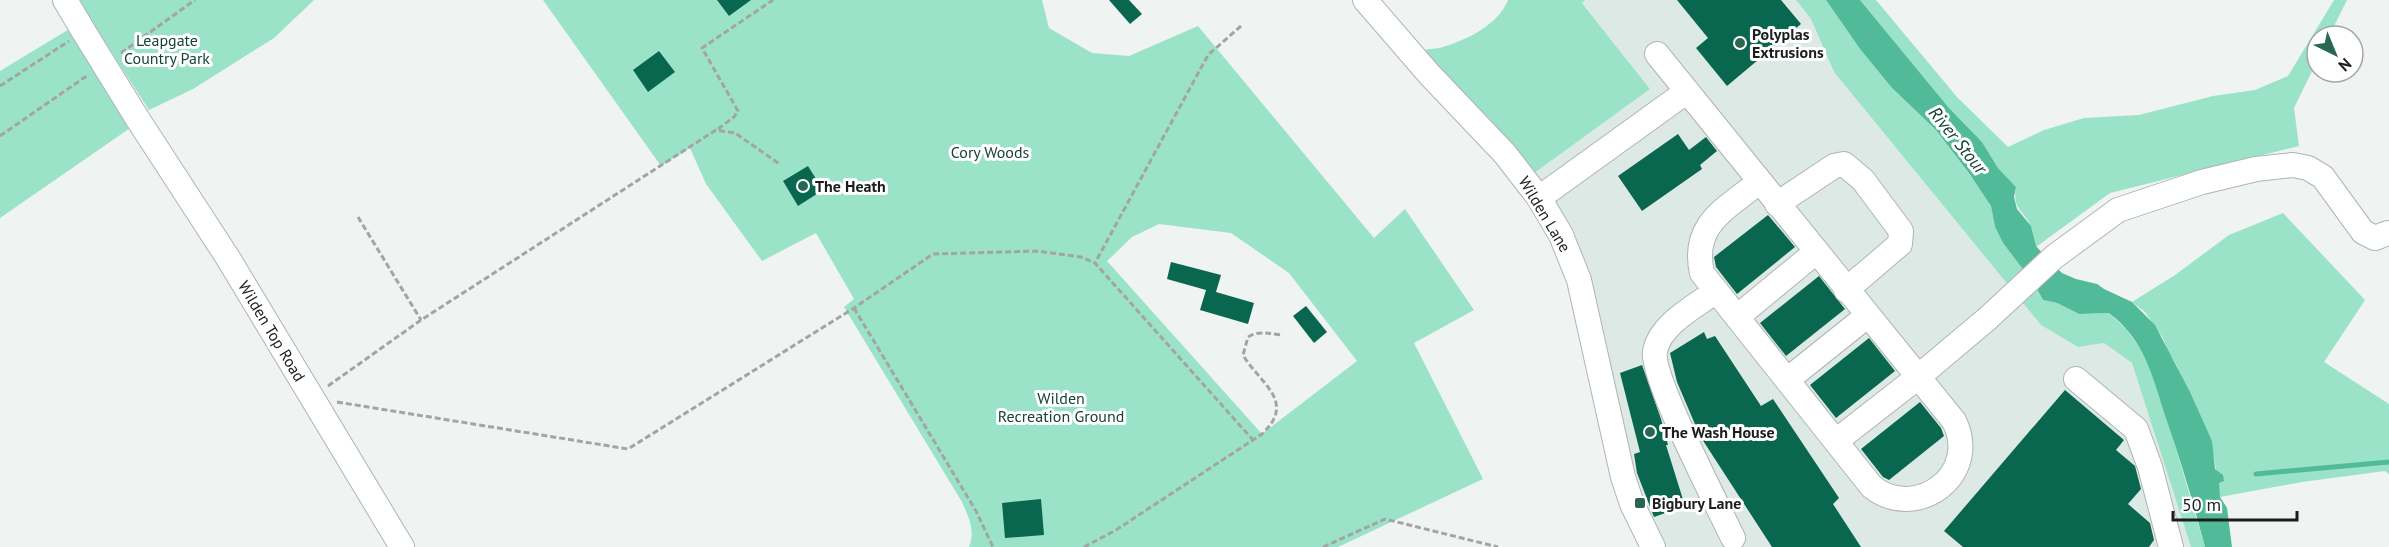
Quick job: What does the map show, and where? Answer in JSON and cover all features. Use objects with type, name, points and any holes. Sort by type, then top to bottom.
[{"type":"street","points":[[65,0],[84,32]]},
{"type":"street","name":"Wilden Lane","points":[[1365,0],[1429,74],[1505,154],[1539,198],[1561,235],[1579,280],[1623,477],[1632,504],[1653,547]]},
{"type":"street","name":"Wilden Top Road","points":[[84,32],[228,258],[402,547]]},
{"type":"street","points":[[1657,54],[1954,421],[1961,444],[1955,468],[1938,488],[1910,499],[1885,496],[1872,487],[1702,273],[1699,258],[1700,240],[1709,224],[1759,182]]},
{"type":"street","points":[[1539,198],[1686,92]]},
{"type":"street","points":[[1777,204],[1834,166],[1844,164],[1863,180],[1901,231],[1900,244],[1846,290]]},
{"type":"street","points":[[1836,441],[1918,377],[2023,287],[2054,257],[2118,210],[2202,182],[2256,169],[2293,165],[2308,168],[2323,177],[2363,232],[2375,238],[2388,233]]},
{"type":"street","points":[[1737,317],[1815,252]]},
{"type":"street","points":[[1716,291],[1679,318],[1660,337],[1655,351],[1655,362],[1671,406],[1733,538]]},
{"type":"street","points":[[1787,380],[1867,316]]},
{"type":"street","points":[[2076,379],[2136,429],[2150,467],[2171,547]]},
{"type":"path","points":[[312,398],[421,320],[734,117],[738,111],[702,48],[773,0]]},
{"type":"path","points":[[1095,263],[1208,56],[1241,26]]},
{"type":"path","points":[[0,86],[34,62],[84,32]]},
{"type":"path","points":[[716,130],[735,133],[782,165]]},
{"type":"path","points":[[358,217],[421,320]]},
{"type":"path","points":[[312,398],[628,449],[854,308],[933,254],[1037,251],[1081,257],[1095,263],[1253,440]]},
{"type":"path","points":[[854,308],[976,511],[993,547]]},
{"type":"path","points":[[1084,547],[1125,524],[1253,440],[1272,425],[1278,406],[1272,392],[1243,355],[1248,337],[1258,332],[1283,335]]},
{"type":"path","points":[[1323,547],[1385,519],[1498,547]]},
{"type":"shaded area","points":[[1585,0],[1796,0],[1811,19],[1834,72],[2041,325],[2078,347],[2104,343],[2132,363],[2191,547],[1653,547],[1594,344],[1526,179],[1650,89],[1582,2]]},
{"type":"green space","name":"Leapgate Country Park","points":[[73,0],[314,0],[274,38],[193,89],[149,110],[93,24],[80,12]]},
{"type":"green space","points":[[543,0],[1042,0],[1049,28],[1092,53],[1129,56],[1198,26],[1374,238],[1405,209],[1474,310],[1414,343],[1483,479],[1338,547],[969,547],[972,535],[969,518],[962,502],[844,307],[854,299],[816,233],[762,261],[706,184],[690,148],[661,166]],"holes":[[[1159,224],[1231,233],[1289,273],[1357,361],[1262,434],[1107,261],[1132,237]]]},
{"type":"green space","points":[[1508,0],[1585,0],[1582,3],[1650,89],[1526,179],[1409,51],[1443,47],[1472,35],[1490,24],[1504,9]]},
{"type":"green space","points":[[1796,0],[1826,0],[1860,49],[1892,88],[1936,130],[1987,198],[1995,227],[2003,243],[2026,271],[2043,300],[2057,303],[2079,314],[2109,313],[2126,329],[2141,350],[2155,377],[2205,547],[2191,547],[2132,363],[2104,343],[2078,347],[2041,325],[1834,72],[1811,19]]},
{"type":"green space","points":[[1860,0],[1876,0],[1957,97],[2008,147],[2044,130],[2084,118],[2139,115],[2213,96],[2255,90],[2288,76],[2305,48],[2306,84],[2294,108],[2299,146],[2110,193],[2036,247],[2031,227],[2017,205],[2016,187],[1998,168],[1982,142],[1949,108]]},
{"type":"green space","points":[[2334,0],[2347,0],[2335,24],[2319,24]]},
{"type":"green space","points":[[71,28],[133,126],[0,218],[0,71]]},
{"type":"green space","points":[[2283,213],[2365,300],[2324,362],[2389,404],[2389,474],[2385,471],[2302,482],[2220,497],[2214,457],[2177,366],[2163,338],[2145,312],[2132,302],[2175,275],[2229,235]]},
{"type":"water","name":"River Stour","points":[[1826,0],[1860,0],[1949,108],[1982,142],[1998,168],[2016,187],[2014,197],[2017,209],[2031,226],[2036,246],[2052,264],[2062,273],[2097,284],[2132,302],[2155,325],[2190,392],[2212,441],[2215,469],[2223,475],[2224,481],[2219,483],[2220,497],[2227,508],[2232,547],[2205,547],[2153,378],[2133,337],[2109,313],[2079,314],[2057,303],[2043,300],[2033,282],[2003,243],[1995,227],[1991,206],[1971,176],[1936,130],[1892,88],[1860,49]]},
{"type":"building","points":[[717,0],[751,0],[729,16]]},
{"type":"building","points":[[1109,0],[1129,0],[1142,14],[1130,24]]},
{"type":"building","name":"Polyplas Extrusions","points":[[1677,0],[1781,0],[1801,24],[1727,86],[1696,48],[1708,38]]},
{"type":"building","points":[[659,51],[675,72],[648,92],[633,70]]},
{"type":"building","points":[[1678,134],[1689,150],[1706,137],[1717,151],[1700,165],[1702,169],[1642,211],[1618,176]]},
{"type":"building","name":"The Heath","points":[[808,166],[823,190],[798,206],[783,181]]},
{"type":"building","points":[[1768,215],[1795,247],[1737,294],[1716,267],[1714,257]]},
{"type":"building","points":[[1171,262],[1221,275],[1216,292],[1254,303],[1248,324],[1200,310],[1206,290],[1167,279]]},
{"type":"building","points":[[1819,276],[1845,309],[1786,356],[1760,323]]},
{"type":"building","points":[[1306,306],[1327,332],[1314,343],[1293,316]]},
{"type":"building","points":[[1704,332],[1707,339],[1715,336],[1761,406],[1773,399],[1839,498],[1833,504],[1861,547],[1772,547],[1700,436],[1677,382],[1670,353]]},
{"type":"building","points":[[1869,338],[1895,371],[1836,418],[1810,385]]},
{"type":"building","name":"The Wash House","points":[[1642,365],[1661,419],[1668,445],[1666,445],[1685,506],[1654,517],[1637,473],[1634,454],[1640,452],[1620,373]]},
{"type":"building","points":[[2065,390],[2124,440],[2116,450],[2135,466],[2141,489],[2128,504],[2150,523],[2154,540],[2149,547],[1963,547],[1944,531]]},
{"type":"building","points":[[1920,402],[1941,428],[1944,436],[1889,480],[1883,477],[1861,449]]},
{"type":"building","points":[[1041,499],[1044,535],[1005,538],[1002,503]]},
{"type":"waterway","points":[[2256,474],[2389,462]]},
{"type":"place","name":"Polyplas Extrusions","points":[[1740,43]]},
{"type":"place","name":"The Heath","points":[[803,186]]},
{"type":"place","name":"The Wash House","points":[[1650,432]]},
{"type":"place","name":"Bigbury Lane","points":[[1640,503]]},
{"type":"park label","name":"Cory Woods","points":[[990,152]]},
{"type":"park label","name":"Wilden Recreation Ground","points":[[1061,407]]}]
